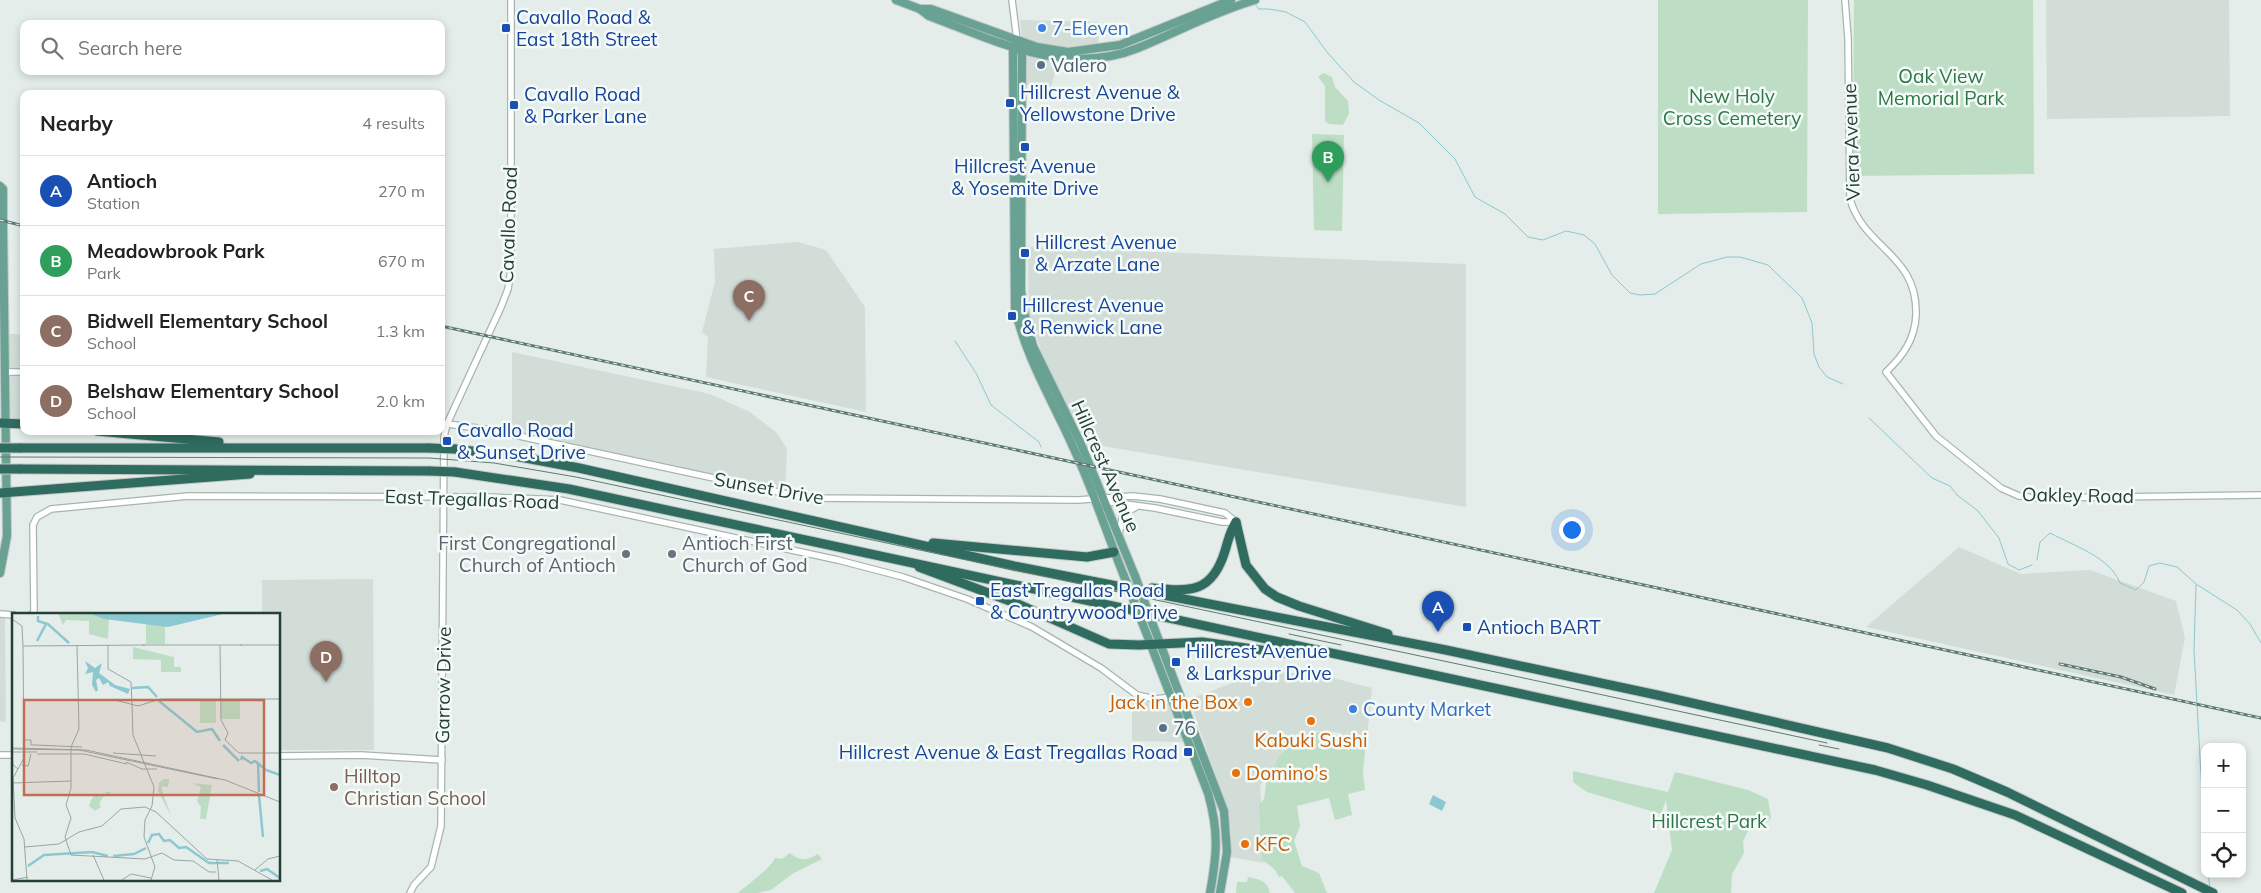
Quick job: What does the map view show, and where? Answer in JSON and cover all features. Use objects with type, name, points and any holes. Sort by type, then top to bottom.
[{"type":"highway","points":[[3,423],[20,424]]},
{"type":"highway","points":[[142,435],[222,442],[286,443],[322,447]]},
{"type":"highway","points":[[3,448],[430,448],[520,457],[578,468],[876,536],[1081,579],[1421,645],[1656,695],[1888,748],[1953,769],[1999,788],[2213,893]]},
{"type":"highway","points":[[0,469],[430,471],[455,472],[569,488],[1854,765],[1908,779],[2015,815],[2182,893]]},
{"type":"highway","points":[[3,493],[320,469]]},
{"type":"highway","points":[[1081,579],[1174,590],[1199,587],[1208,582],[1219,568],[1230,532],[1236,522]]},
{"type":"highway","points":[[1236,522],[1246,565],[1265,588],[1277,597],[1421,645]]},
{"type":"highway","points":[[876,536],[965,548],[1040,554],[1087,556],[1114,552]]},
{"type":"highway","points":[[905,560],[929,572],[1018,604],[1109,644],[1162,645],[1202,642],[1291,654],[1330,652]]},
{"type":"main road","points":[[896,0],[920,9],[929,16],[1017,46],[1066,59],[1108,56],[1137,48],[1224,10],[1255,0]]},
{"type":"main road","points":[[1017,46],[1068,52],[1120,45],[1231,0]]},
{"type":"main road","name":"Hillcrest Avenue","points":[[1017,46],[1023,308],[1033,346],[1081,444],[1100,499],[1114,552],[1208,793],[1216,819],[1216,853],[1210,893]]},
{"type":"main road","points":[[0,186],[3,189],[4,221],[3,493],[7,536],[0,572]]},
{"type":"main road","name":"Hillcrest Avenue","points":[[1100,499],[1135,576],[1224,811],[1227,852],[1220,893]]},
{"type":"street","name":"Cavallo Road","points":[[445,421],[501,307],[508,289],[511,270],[510,0]]},
{"type":"street","name":"Hillcrest Avenue","points":[[1012,0],[1017,46]]},
{"type":"street","name":"Viera Avenue","points":[[1845,0],[1848,38],[1850,199],[1854,213],[1863,226],[1908,274],[1916,305],[1915,325],[1911,339],[1902,356],[1886,372]]},
{"type":"street","points":[[4,372],[20,372]]},
{"type":"street","name":"Oakley Road","points":[[1886,372],[1936,436],[2001,488],[2019,496],[2261,495]]},
{"type":"street","name":"Sunset Drive","points":[[445,423],[491,430],[806,498],[1100,499]]},
{"type":"street","name":"Cavallo Road","points":[[442,497],[444,435]]},
{"type":"street","name":"East Tregallas Road","points":[[34,613],[33,525],[36,518],[51,510],[188,496],[442,497],[560,500],[838,560],[903,577],[968,598],[1032,627],[1101,668],[1137,695],[1154,699],[1180,692]]},
{"type":"street","points":[[1100,499],[1133,496],[1160,499],[1225,513],[1236,522]]},
{"type":"street","name":"Garrow Drive","points":[[410,893],[414,885],[431,867],[438,846],[441,826],[444,544],[442,497]]},
{"type":"street","points":[[1100,499],[1222,522],[1236,522]]},
{"type":"street","points":[[1119,538],[1119,528],[1123,514],[1129,508],[1138,506]]},
{"type":"street","points":[[280,756],[361,755],[442,760]]},
{"type":"shaded area","points":[[2046,0],[2229,0],[2230,116],[2047,119]]},
{"type":"shaded area","points":[[1020,20],[1099,22],[1098,48],[1063,49],[1051,86],[1044,90],[1024,84]]},
{"type":"shaded area","points":[[798,242],[826,250],[865,307],[866,412],[706,377],[708,337],[702,332],[715,282],[714,249]]},
{"type":"shaded area","points":[[1028,247],[1466,264],[1466,507],[1085,443],[1044,359],[1029,315]]},
{"type":"shaded area","points":[[4,334],[20,334],[20,424],[6,423]]},
{"type":"shaded area","points":[[512,352],[710,394],[750,412],[777,433],[787,449],[785,494],[512,434]]},
{"type":"shaded area","points":[[1959,547],[2021,574],[2090,570],[2176,601],[2185,638],[2174,695],[1866,627]]},
{"type":"shaded area","points":[[373,579],[374,750],[280,750],[280,613],[262,613],[262,580]]},
{"type":"shaded area","points":[[0,617],[5,618],[6,722],[0,721]]},
{"type":"shaded area","points":[[1283,672],[1326,676],[1372,688],[1367,739],[1345,738],[1340,733],[1324,731],[1311,732],[1278,758],[1274,771],[1268,774],[1260,786],[1265,863],[1230,857],[1231,832],[1227,808],[1189,699],[1254,675]]},
{"type":"shaded area","points":[[1132,696],[1141,701],[1157,704],[1170,703],[1185,742],[1132,741]]},
{"type":"green space","name":"New Holy Cross Cemetery","points":[[1658,0],[1808,0],[1807,212],[1658,214]]},
{"type":"green space","name":"Oak View Memorial Park","points":[[1854,0],[2033,0],[2034,174],[1853,176]]},
{"type":"green space","points":[[1323,73],[1332,77],[1335,87],[1348,101],[1349,114],[1343,125],[1329,124],[1325,121],[1325,86],[1318,77]]},
{"type":"green space","points":[[1312,134],[1344,135],[1342,231],[1314,230]]},
{"type":"green space","points":[[1320,732],[1366,741],[1363,772],[1365,790],[1348,794],[1352,815],[1335,820],[1329,798],[1297,806],[1300,826],[1294,841],[1302,866],[1319,873],[1327,893],[1295,893],[1282,876],[1279,877],[1275,870],[1262,859],[1259,805],[1264,799],[1267,777],[1272,772],[1279,757],[1298,742]]},
{"type":"green space","name":"Hillcrest Park","points":[[1573,771],[1668,792],[1675,772],[1684,774],[1748,790],[1768,799],[1771,818],[1765,824],[1752,823],[1743,841],[1744,853],[1732,874],[1731,893],[1654,893],[1672,850],[1666,800],[1661,814],[1587,792],[1573,782]]},
{"type":"green space","points":[[790,853],[801,859],[811,858],[818,854],[822,859],[792,874],[771,890],[758,893],[738,893],[764,871],[775,858],[782,859]]},
{"type":"green space","points":[[1248,877],[1265,883],[1270,893],[1236,893],[1237,882],[1247,882]]},
{"type":"water","points":[[1433,795],[1446,802],[1442,811],[1429,804]]},
{"type":"waterway","points":[[1255,4],[1259,9],[1286,12],[1305,22],[1327,52],[1354,82],[1379,100],[1419,123],[1455,159],[1475,197],[1505,214],[1528,237],[1543,240],[1566,231],[1584,235],[1595,244],[1612,275],[1630,293],[1640,295],[1655,294],[1701,264],[1727,257],[1740,257],[1768,265],[1802,298],[1812,323],[1814,354],[1819,367],[1827,377],[1843,384]]},
{"type":"waterway","points":[[955,341],[976,373],[991,405],[1039,442],[1041,447]]},
{"type":"waterway","points":[[1869,418],[1932,478],[1950,486],[1957,495],[1978,511],[1999,538],[2008,564],[2019,570],[2032,565]]},
{"type":"waterway","points":[[2037,560],[2040,542],[2050,533],[2100,559],[2115,574],[2120,583],[2136,590],[2144,582],[2149,566],[2160,563],[2177,567],[2196,584],[2237,610],[2250,624],[2261,643]]},
{"type":"waterway","points":[[2196,585],[2194,650],[2204,833]]},
{"type":"waterway","points":[[2209,878],[2210,887]]},
{"type":"tram line","points":[[0,457],[429,458],[494,463],[576,477],[1827,743]]},
{"type":"tram line","points":[[1289,634],[1341,645]]},
{"type":"tram line","points":[[1819,745],[1839,749]]},
{"type":"railway","points":[[0,220],[20,225]]},
{"type":"railway","points":[[445,327],[2261,718]]},
{"type":"railway","points":[[2060,664],[2121,677],[2155,689]]},
{"type":"place","name":"Cavallo Road & East 18th Street","points":[[506,28]]},
{"type":"place","name":"7-Eleven","points":[[1042,28]]},
{"type":"place","name":"Valero","points":[[1041,65]]},
{"type":"place","name":"Hillcrest Avenue & Yellowstone Drive","points":[[1010,103]]},
{"type":"place","name":"Cavallo Road & Parker Lane","points":[[514,105]]},
{"type":"place","name":"Hillcrest Avenue & Yosemite Drive","points":[[1025,147]]},
{"type":"place","name":"Meadowbrook Park","points":[[1328,182]]},
{"type":"place","name":"Hillcrest Avenue & Arzate Lane","points":[[1025,253]]},
{"type":"place","name":"Hillcrest Avenue & Renwick Lane","points":[[1012,316]]},
{"type":"place","name":"Bidwell Elementary School","points":[[749,321]]},
{"type":"place","name":"Cavallo Road & Sunset Drive","points":[[447,441]]},
{"type":"place","name":"First Congregational Church of Antioch","points":[[626,554]]},
{"type":"place","name":"Antioch First Church of God","points":[[672,554]]},
{"type":"place","name":"East Tregallas Road & Countrywood Drive","points":[[980,601]]},
{"type":"place","name":"Antioch BART","points":[[1467,627]]},
{"type":"place","name":"Antioch","points":[[1438,632]]},
{"type":"place","name":"Hillcrest Avenue & Larkspur Drive","points":[[1176,662]]},
{"type":"place","name":"Belshaw Elementary School","points":[[326,682]]},
{"type":"place","name":"Jack in the Box","points":[[1248,702]]},
{"type":"place","name":"County Market","points":[[1353,709]]},
{"type":"place","name":"Kabuki Sushi","points":[[1311,721]]},
{"type":"place","name":"76","points":[[1163,728]]},
{"type":"place","name":"Hillcrest Avenue & East Tregallas Road","points":[[1188,752]]},
{"type":"place","name":"Domino's","points":[[1236,773]]},
{"type":"place","name":"Hilltop Christian School","points":[[334,787]]},
{"type":"place","name":"KFC","points":[[1245,844]]}]
